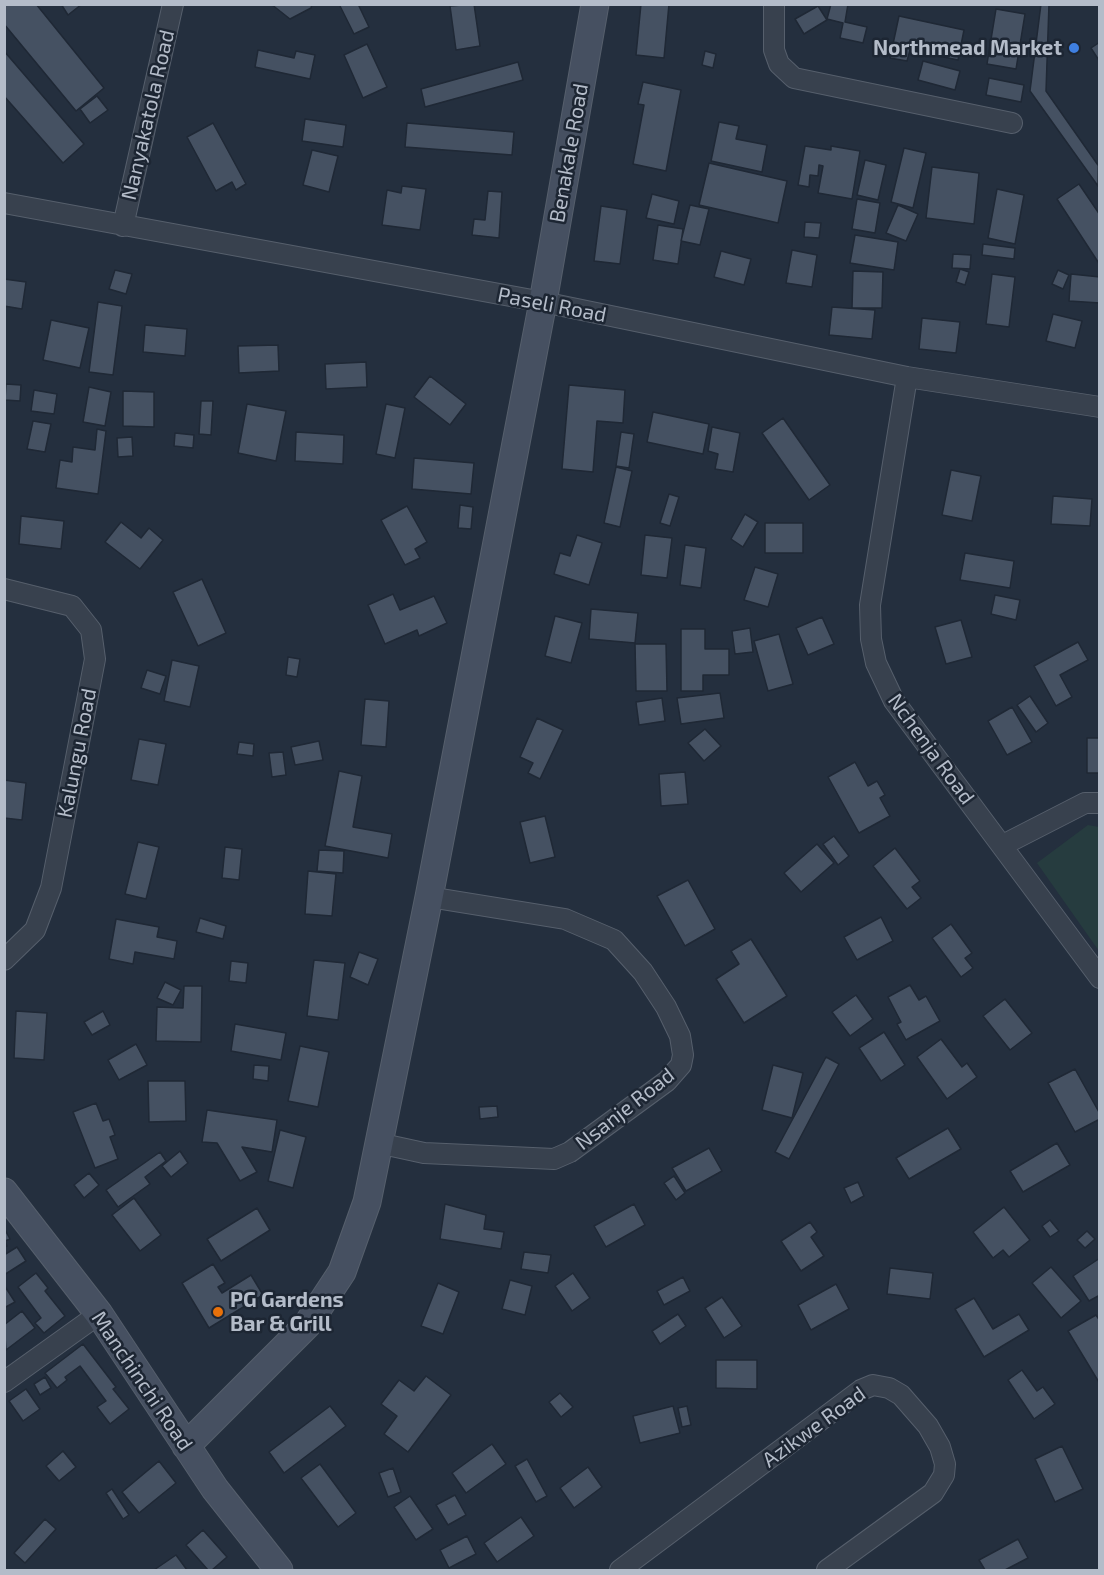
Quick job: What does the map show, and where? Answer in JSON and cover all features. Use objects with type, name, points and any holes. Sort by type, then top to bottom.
[{"type":"street","name":"Nanyakatola Road","points":[[123,226],[173,4]]},
{"type":"street","name":"Benakale Road","points":[[186,1446],[307,1325],[342,1272],[367,1202],[429,897],[543,302],[595,4]]},
{"type":"street","points":[[774,4],[774,50],[779,64],[794,78],[1012,123]]},
{"type":"street","name":"Paseli Road","points":[[4,203],[543,302],[907,376],[1100,407]]},
{"type":"street","name":"Nchenja Road","points":[[907,376],[870,605],[871,639],[876,663],[894,701],[1100,978]]},
{"type":"street","name":"Kalungu Road","points":[[4,589],[72,606],[91,630],[95,659],[51,888],[35,930],[4,960]]},
{"type":"street","points":[[1003,845],[1085,803],[1100,803]]},
{"type":"street","name":"Nsanje Road","points":[[378,1143],[424,1153],[554,1159],[570,1152],[667,1081],[681,1065],[683,1055],[680,1036],[666,1007],[643,972],[614,940],[565,919],[429,897]]},
{"type":"street","name":"Manchinchi Road","points":[[4,1192],[99,1314],[215,1489],[279,1570]]},
{"type":"street","points":[[5,1379],[99,1314]]},
{"type":"street","name":"Azikwe Road","points":[[620,1570],[861,1390],[873,1385],[889,1388],[901,1395],[928,1426],[940,1447],[945,1464],[944,1475],[933,1493],[827,1570]]},
{"type":"green space","points":[[1088,825],[1099,827],[1099,951],[1037,863]]},
{"type":"building","points":[[5,4],[36,4],[104,88],[76,111],[4,24]]},
{"type":"building","points":[[61,4],[82,4],[68,15]]},
{"type":"building","points":[[271,4],[312,4],[311,8],[290,19]]},
{"type":"building","points":[[339,4],[358,4],[369,27],[354,34]]},
{"type":"building","points":[[474,4],[480,46],[456,50],[450,6]]},
{"type":"building","points":[[641,4],[669,4],[664,58],[636,55]]},
{"type":"building","points":[[831,4],[848,4],[845,22],[867,27],[863,43],[840,38],[843,23],[827,19]]},
{"type":"building","name":"Northmead Market","points":[[1041,4],[1100,5],[1100,42],[1091,48],[1100,62],[1098,186],[1030,91]]},
{"type":"building","name":"Northmead Market","points":[[1049,4],[1100,4],[1100,168],[1046,91]]},
{"type":"building","points":[[818,6],[827,20],[804,34],[795,19]]},
{"type":"building","points":[[996,9],[1025,14],[1016,69],[987,64]]},
{"type":"building","points":[[899,16],[964,30],[958,60],[910,50],[907,61],[890,58]]},
{"type":"building","points":[[367,44],[387,87],[363,98],[344,55]]},
{"type":"building","points":[[258,50],[294,58],[296,51],[315,55],[310,79],[255,67]]},
{"type":"building","points":[[4,51],[84,144],[63,163],[4,96]]},
{"type":"building","points":[[705,51],[716,54],[713,68],[702,65]]},
{"type":"building","points":[[923,61],[960,71],[955,90],[918,80]]},
{"type":"building","points":[[518,62],[523,80],[425,107],[421,89]]},
{"type":"building","points":[[989,78],[1024,85],[1021,102],[986,95]]},
{"type":"building","points":[[643,82],[681,90],[666,171],[633,164],[644,105],[638,104]]},
{"type":"building","points":[[97,96],[108,110],[90,123],[80,109]]},
{"type":"building","points":[[305,119],[346,125],[343,147],[302,141]]},
{"type":"building","points":[[719,122],[739,126],[736,139],[767,145],[762,172],[711,161]]},
{"type":"building","points":[[213,123],[246,184],[236,190],[232,182],[216,191],[187,137]]},
{"type":"building","points":[[407,123],[514,132],[512,155],[405,147]]},
{"type":"building","points":[[805,146],[831,150],[831,146],[860,151],[852,199],[818,193],[823,166],[819,165],[818,176],[810,175],[809,187],[798,185]]},
{"type":"building","points":[[904,148],[926,153],[913,208],[891,202]]},
{"type":"building","points":[[312,150],[338,156],[329,192],[303,185]]},
{"type":"building","points":[[865,160],[886,165],[878,200],[857,195]]},
{"type":"building","points":[[709,163],[787,181],[778,223],[699,205]]},
{"type":"building","points":[[932,167],[979,173],[974,224],[926,218]]},
{"type":"building","points":[[1079,184],[1100,215],[1100,265],[1057,199]]},
{"type":"building","points":[[402,186],[426,189],[420,230],[382,225],[387,190],[401,193]]},
{"type":"building","points":[[997,189],[1024,195],[1015,244],[988,238]]},
{"type":"building","points":[[488,191],[502,192],[499,238],[472,235],[474,219],[485,220]]},
{"type":"building","points":[[652,194],[679,201],[674,224],[646,218]]},
{"type":"building","points":[[857,199],[880,203],[875,233],[852,229]]},
{"type":"building","points":[[690,205],[709,209],[700,245],[681,241]]},
{"type":"building","points":[[898,205],[918,214],[906,241],[886,233]]},
{"type":"building","points":[[601,206],[627,210],[620,264],[594,261]]},
{"type":"building","points":[[805,222],[821,223],[819,238],[804,237]]},
{"type":"building","points":[[658,225],[683,229],[678,264],[653,260]]},
{"type":"building","points":[[855,235],[898,242],[894,270],[850,263]]},
{"type":"building","points":[[983,244],[1015,248],[1014,259],[982,255]]},
{"type":"building","points":[[792,250],[817,255],[812,287],[786,283]]},
{"type":"building","points":[[721,251],[751,259],[744,285],[714,277]]},
{"type":"building","points":[[953,254],[971,255],[970,269],[952,268]]},
{"type":"building","points":[[960,269],[969,272],[965,285],[956,282]]},
{"type":"building","points":[[115,270],[132,274],[126,294],[109,289]]},
{"type":"building","points":[[1058,270],[1069,275],[1063,289],[1052,284]]},
{"type":"building","points":[[853,271],[883,272],[882,308],[852,308]]},
{"type":"building","points":[[992,274],[1015,277],[1009,327],[986,324]]},
{"type":"building","points":[[1071,274],[1100,277],[1100,303],[1069,301]]},
{"type":"building","points":[[4,279],[26,282],[22,309],[4,306]]},
{"type":"building","points":[[98,302],[122,306],[113,375],[89,372]]},
{"type":"building","points":[[832,307],[875,310],[872,339],[829,335]]},
{"type":"building","points":[[1053,314],[1082,321],[1075,348],[1046,341]]},
{"type":"building","points":[[922,318],[960,322],[956,353],[919,349]]},
{"type":"building","points":[[51,320],[89,328],[80,368],[43,360]]},
{"type":"building","points":[[145,325],[187,329],[185,356],[143,352]]},
{"type":"building","points":[[278,345],[279,371],[239,373],[238,346]]},
{"type":"building","points":[[366,362],[367,387],[326,389],[325,364]]},
{"type":"building","points":[[430,376],[466,404],[450,425],[414,397]]},
{"type":"building","points":[[6,384],[21,385],[20,401],[5,400]]},
{"type":"building","points":[[569,385],[625,390],[623,423],[597,421],[593,472],[562,469]]},
{"type":"building","points":[[89,387],[111,392],[105,426],[83,422]]},
{"type":"building","points":[[34,390],[57,394],[54,414],[31,411]]},
{"type":"building","points":[[123,391],[154,392],[154,427],[123,426]]},
{"type":"building","points":[[201,401],[213,401],[211,435],[199,434]]},
{"type":"building","points":[[247,404],[286,411],[276,461],[238,453]]},
{"type":"building","points":[[386,404],[405,408],[395,458],[376,454]]},
{"type":"building","points":[[653,412],[709,424],[703,454],[647,442]]},
{"type":"building","points":[[783,418],[830,485],[809,500],[762,433]]},
{"type":"building","points":[[33,421],[51,424],[45,452],[27,449]]},
{"type":"building","points":[[712,427],[740,433],[733,472],[715,469],[718,454],[708,451]]},
{"type":"building","points":[[97,429],[106,431],[98,494],[56,488],[60,460],[72,462],[73,447],[95,450]]},
{"type":"building","points":[[296,432],[344,435],[343,464],[295,461]]},
{"type":"building","points":[[621,432],[634,434],[629,468],[616,466]]},
{"type":"building","points":[[175,433],[194,435],[193,448],[174,446]]},
{"type":"building","points":[[132,437],[133,456],[118,457],[117,438]]},
{"type":"building","points":[[414,458],[474,463],[471,494],[412,489]]},
{"type":"building","points":[[616,467],[632,471],[620,527],[604,523]]},
{"type":"building","points":[[951,470],[981,476],[972,521],[942,515]]},
{"type":"building","points":[[669,494],[679,497],[670,526],[660,523]]},
{"type":"building","points":[[1053,496],[1092,499],[1090,526],[1051,524]]},
{"type":"building","points":[[460,505],[473,507],[471,529],[458,528]]},
{"type":"building","points":[[407,506],[427,542],[415,549],[420,558],[405,565],[381,520]]},
{"type":"building","points":[[745,514],[758,522],[743,547],[731,539]]},
{"type":"building","points":[[21,516],[64,521],[61,549],[19,544]]},
{"type":"building","points":[[121,522],[141,538],[149,528],[163,540],[140,569],[105,542]]},
{"type":"building","points":[[765,523],[803,523],[803,553],[765,553]]},
{"type":"building","points":[[577,535],[602,543],[589,585],[554,574],[560,553],[570,556]]},
{"type":"building","points":[[645,535],[672,538],[667,578],[641,575]]},
{"type":"building","points":[[685,545],[706,548],[701,588],[680,585]]},
{"type":"building","points":[[965,553],[1014,561],[1010,588],[960,580]]},
{"type":"building","points":[[755,567],[778,574],[768,607],[744,600]]},
{"type":"building","points":[[202,579],[226,633],[198,646],[173,592]]},
{"type":"building","points":[[393,594],[400,610],[434,596],[447,623],[419,636],[417,630],[385,644],[368,605]]},
{"type":"building","points":[[995,595],[1020,600],[1016,620],[991,614]]},
{"type":"building","points":[[591,609],[638,613],[635,643],[589,639]]},
{"type":"building","points":[[555,616],[582,623],[571,663],[545,656]]},
{"type":"building","points":[[822,617],[834,644],[808,655],[796,628]]},
{"type":"building","points":[[961,620],[972,657],[946,664],[935,627]]},
{"type":"building","points":[[750,628],[753,652],[735,654],[732,631]]},
{"type":"building","points":[[681,629],[705,629],[705,649],[729,649],[729,675],[703,675],[703,691],[681,691]]},
{"type":"building","points":[[779,634],[793,684],[768,691],[754,641]]},
{"type":"building","points":[[1078,642],[1088,660],[1060,675],[1072,697],[1056,706],[1034,666]]},
{"type":"building","points":[[635,644],[666,644],[667,691],[636,691]]},
{"type":"building","points":[[288,657],[300,659],[297,677],[286,675]]},
{"type":"building","points":[[172,660],[199,666],[190,707],[164,701]]},
{"type":"building","points":[[147,670],[166,676],[160,694],[141,688]]},
{"type":"building","points":[[720,693],[724,718],[681,724],[677,698]]},
{"type":"building","points":[[1030,696],[1048,723],[1036,732],[1017,705]]},
{"type":"building","points":[[662,698],[665,721],[639,725],[636,702]]},
{"type":"building","points":[[365,699],[389,701],[386,747],[361,745]]},
{"type":"building","points":[[1012,707],[1032,742],[1007,755],[988,721]]},
{"type":"building","points":[[537,718],[563,730],[540,779],[528,773],[533,763],[520,757]]},
{"type":"building","points":[[705,729],[721,746],[704,761],[688,743]]},
{"type":"building","points":[[1087,738],[1100,738],[1100,773],[1087,773]]},
{"type":"building","points":[[139,739],[166,744],[158,785],[131,780]]},
{"type":"building","points":[[319,741],[323,760],[295,765],[291,747]]},
{"type":"building","points":[[239,742],[254,744],[253,756],[237,754]]},
{"type":"building","points":[[283,752],[286,775],[272,777],[269,753]]},
{"type":"building","points":[[855,762],[868,786],[877,781],[885,795],[880,798],[890,816],[859,833],[828,777]]},
{"type":"building","points":[[339,771],[362,776],[353,827],[392,834],[388,858],[325,846]]},
{"type":"building","points":[[685,772],[688,804],[661,806],[659,774]]},
{"type":"building","points":[[4,780],[26,783],[22,820],[4,818]]},
{"type":"building","points":[[545,816],[555,857],[530,863],[520,822]]},
{"type":"building","points":[[834,836],[849,856],[838,865],[823,844]]},
{"type":"building","points":[[138,842],[159,847],[146,899],[125,894]]},
{"type":"building","points":[[817,844],[834,863],[801,892],[784,873]]},
{"type":"building","points":[[225,847],[242,849],[239,880],[222,878]]},
{"type":"building","points":[[895,848],[920,881],[912,887],[921,898],[907,909],[873,866]]},
{"type":"building","points":[[319,850],[344,851],[343,873],[317,871]]},
{"type":"building","points":[[308,871],[336,874],[332,916],[305,914]]},
{"type":"building","points":[[688,880],[715,929],[685,946],[657,896]]},
{"type":"building","points":[[881,917],[893,941],[857,960],[844,937]]},
{"type":"building","points":[[200,918],[226,926],[223,939],[196,932]]},
{"type":"building","points":[[116,919],[159,927],[157,937],[177,941],[174,959],[135,952],[133,964],[109,959]]},
{"type":"building","points":[[951,924],[972,953],[965,958],[973,968],[961,977],[932,938]]},
{"type":"building","points":[[751,939],[787,996],[744,1023],[716,979],[739,964],[731,951]]},
{"type":"building","points":[[359,952],[378,959],[368,985],[350,977]]},
{"type":"building","points":[[314,960],[345,963],[338,1020],[307,1016]]},
{"type":"building","points":[[231,961],[248,963],[246,983],[229,981]]},
{"type":"building","points":[[165,982],[181,990],[173,1005],[157,998]]},
{"type":"building","points":[[910,985],[919,1000],[926,996],[940,1021],[906,1040],[897,1024],[901,1022],[888,997]]},
{"type":"building","points":[[184,986],[202,986],[201,1042],[156,1041],[157,1007],[183,1008]]},
{"type":"building","points":[[856,995],[873,1019],[850,1036],[832,1012]]},
{"type":"building","points":[[1005,999],[1032,1033],[1010,1050],[983,1016]]},
{"type":"building","points":[[16,1011],[47,1013],[44,1060],[14,1058]]},
{"type":"building","points":[[103,1011],[110,1025],[92,1035],[84,1022]]},
{"type":"building","points":[[235,1024],[286,1033],[281,1060],[231,1051]]},
{"type":"building","points":[[884,1032],[905,1065],[881,1081],[859,1048]]},
{"type":"building","points":[[941,1039],[962,1067],[967,1063],[977,1077],[947,1099],[917,1057]]},
{"type":"building","points":[[136,1044],[147,1065],[119,1080],[108,1060]]},
{"type":"building","points":[[300,1046],[329,1052],[318,1107],[288,1101]]},
{"type":"building","points":[[826,1057],[839,1064],[789,1159],[775,1152]]},
{"type":"building","points":[[254,1065],[269,1066],[268,1081],[253,1079]]},
{"type":"building","points":[[773,1065],[803,1073],[792,1118],[762,1110]]},
{"type":"building","points":[[1075,1069],[1100,1114],[1100,1119],[1075,1132],[1048,1083]]},
{"type":"building","points":[[148,1081],[185,1081],[186,1121],[149,1122]]},
{"type":"building","points":[[96,1103],[103,1121],[109,1119],[115,1135],[110,1137],[118,1159],[95,1168],[73,1112]]},
{"type":"building","points":[[497,1106],[498,1117],[480,1119],[479,1107]]},
{"type":"building","points":[[207,1110],[277,1120],[272,1152],[242,1147],[257,1172],[240,1181],[217,1143],[202,1142]]},
{"type":"building","points":[[948,1128],[961,1149],[909,1179],[896,1158]]},
{"type":"building","points":[[280,1130],[306,1137],[293,1188],[268,1181]]},
{"type":"building","points":[[1057,1143],[1070,1165],[1023,1192],[1010,1171]]},
{"type":"building","points":[[709,1148],[722,1171],[686,1191],[672,1168]]},
{"type":"building","points":[[180,1151],[188,1163],[171,1177],[162,1166]]},
{"type":"building","points":[[160,1152],[166,1161],[145,1177],[150,1184],[118,1207],[106,1190]]},
{"type":"building","points":[[89,1173],[99,1185],[84,1198],[74,1185]]},
{"type":"building","points":[[674,1176],[685,1193],[676,1200],[664,1183]]},
{"type":"building","points":[[858,1182],[864,1196],[851,1203],[844,1188]]},
{"type":"building","points":[[134,1198],[161,1235],[140,1251],[112,1215]]},
{"type":"building","points":[[445,1204],[486,1215],[484,1229],[504,1232],[501,1249],[440,1239]]},
{"type":"building","points":[[634,1204],[645,1225],[606,1247],[594,1226]]},
{"type":"building","points":[[1004,1207],[1030,1240],[1009,1257],[1003,1250],[993,1258],[973,1232]]},
{"type":"building","points":[[257,1208],[270,1230],[221,1261],[207,1239]]},
{"type":"building","points":[[1050,1220],[1059,1231],[1050,1237],[1042,1226]]},
{"type":"building","points":[[810,1222],[817,1232],[811,1237],[824,1256],[801,1271],[781,1241]]},
{"type":"building","points":[[4,1228],[10,1239],[5,1241],[7,1246],[4,1247]]},
{"type":"building","points":[[1087,1231],[1095,1239],[1085,1248],[1077,1240]]},
{"type":"building","points":[[17,1247],[26,1261],[4,1275],[4,1255]]},
{"type":"building","points":[[524,1252],[551,1255],[548,1273],[521,1269]]},
{"type":"building","points":[[1100,1258],[1100,1295],[1089,1301],[1073,1276]]},
{"type":"building","name":"PG Gardens Bar & Grill","points":[[213,1264],[225,1283],[218,1287],[222,1293],[251,1275],[263,1295],[209,1328],[182,1283]]},
{"type":"building","points":[[1051,1267],[1081,1301],[1061,1318],[1032,1283]]},
{"type":"building","points":[[890,1268],[933,1273],[930,1299],[887,1294]]},
{"type":"building","points":[[36,1273],[48,1288],[45,1291],[65,1316],[44,1333],[35,1323],[41,1318],[18,1287]]},
{"type":"building","points":[[573,1273],[590,1298],[572,1311],[555,1286]]},
{"type":"building","points":[[683,1277],[690,1291],[664,1305],[657,1291]]},
{"type":"building","points":[[510,1280],[532,1286],[525,1315],[502,1309]]},
{"type":"building","points":[[438,1283],[459,1292],[443,1334],[421,1326]]},
{"type":"building","points":[[836,1284],[849,1309],[811,1330],[798,1305]]},
{"type":"building","points":[[4,1285],[15,1302],[4,1308]]},
{"type":"building","points":[[722,1297],[742,1326],[724,1338],[705,1308]]},
{"type":"building","points":[[974,1298],[993,1329],[1019,1314],[1029,1330],[984,1357],[955,1309]]},
{"type":"building","points":[[22,1311],[35,1328],[6,1350],[4,1325]]},
{"type":"building","points":[[678,1314],[686,1326],[660,1344],[652,1331]]},
{"type":"building","points":[[1096,1315],[1100,1321],[1100,1384],[1068,1331]]},
{"type":"building","points":[[83,1344],[116,1387],[113,1389],[129,1409],[110,1424],[97,1407],[106,1401],[80,1366],[65,1377],[67,1380],[57,1388],[45,1373]]},
{"type":"building","points":[[716,1360],[757,1360],[757,1389],[716,1388]]},
{"type":"building","points":[[1022,1370],[1037,1391],[1043,1387],[1055,1404],[1034,1419],[1008,1380]]},
{"type":"building","points":[[426,1376],[451,1395],[408,1452],[384,1434],[397,1416],[381,1404],[399,1380],[414,1391]]},
{"type":"building","points":[[45,1377],[51,1388],[40,1395],[34,1384]]},
{"type":"building","points":[[26,1389],[40,1409],[23,1421],[9,1401]]},
{"type":"building","points":[[560,1393],[573,1407],[561,1417],[549,1402]]},
{"type":"building","points":[[330,1406],[346,1426],[284,1473],[269,1452]]},
{"type":"building","points":[[673,1406],[680,1433],[640,1443],[633,1416]]},
{"type":"building","points":[[687,1406],[691,1425],[682,1427],[678,1408]]},
{"type":"building","points":[[492,1444],[506,1464],[466,1493],[452,1473]]},
{"type":"building","points":[[1062,1446],[1083,1489],[1055,1502],[1035,1459]]},
{"type":"building","points":[[63,1451],[76,1467],[59,1481],[46,1466]]},
{"type":"building","points":[[527,1459],[547,1496],[536,1502],[515,1466]]},
{"type":"building","points":[[159,1461],[176,1483],[139,1513],[122,1492]]},
{"type":"building","points":[[320,1464],[356,1513],[338,1527],[301,1478]]},
{"type":"building","points":[[588,1467],[602,1487],[574,1508],[560,1488]]},
{"type":"building","points":[[393,1468],[401,1492],[388,1497],[379,1473]]},
{"type":"building","points":[[112,1489],[129,1515],[123,1519],[106,1493]]},
{"type":"building","points":[[455,1495],[466,1515],[448,1525],[436,1505]]},
{"type":"building","points":[[410,1496],[433,1529],[416,1540],[394,1507]]},
{"type":"building","points":[[521,1517],[534,1536],[497,1562],[484,1543]]},
{"type":"building","points":[[45,1519],[56,1529],[25,1563],[14,1553]]},
{"type":"building","points":[[203,1530],[227,1557],[212,1570],[208,1570],[186,1545]]},
{"type":"building","points":[[467,1536],[476,1554],[449,1568],[440,1550]]},
{"type":"building","points":[[1018,1539],[1028,1558],[1005,1570],[985,1570],[979,1560]]},
{"type":"building","points":[[176,1555],[187,1570],[154,1570]]},
{"type":"place","name":"Northmead Market","points":[[1074,48]]},
{"type":"place","name":"PG Gardens Bar & Grill","points":[[218,1312]]}]
